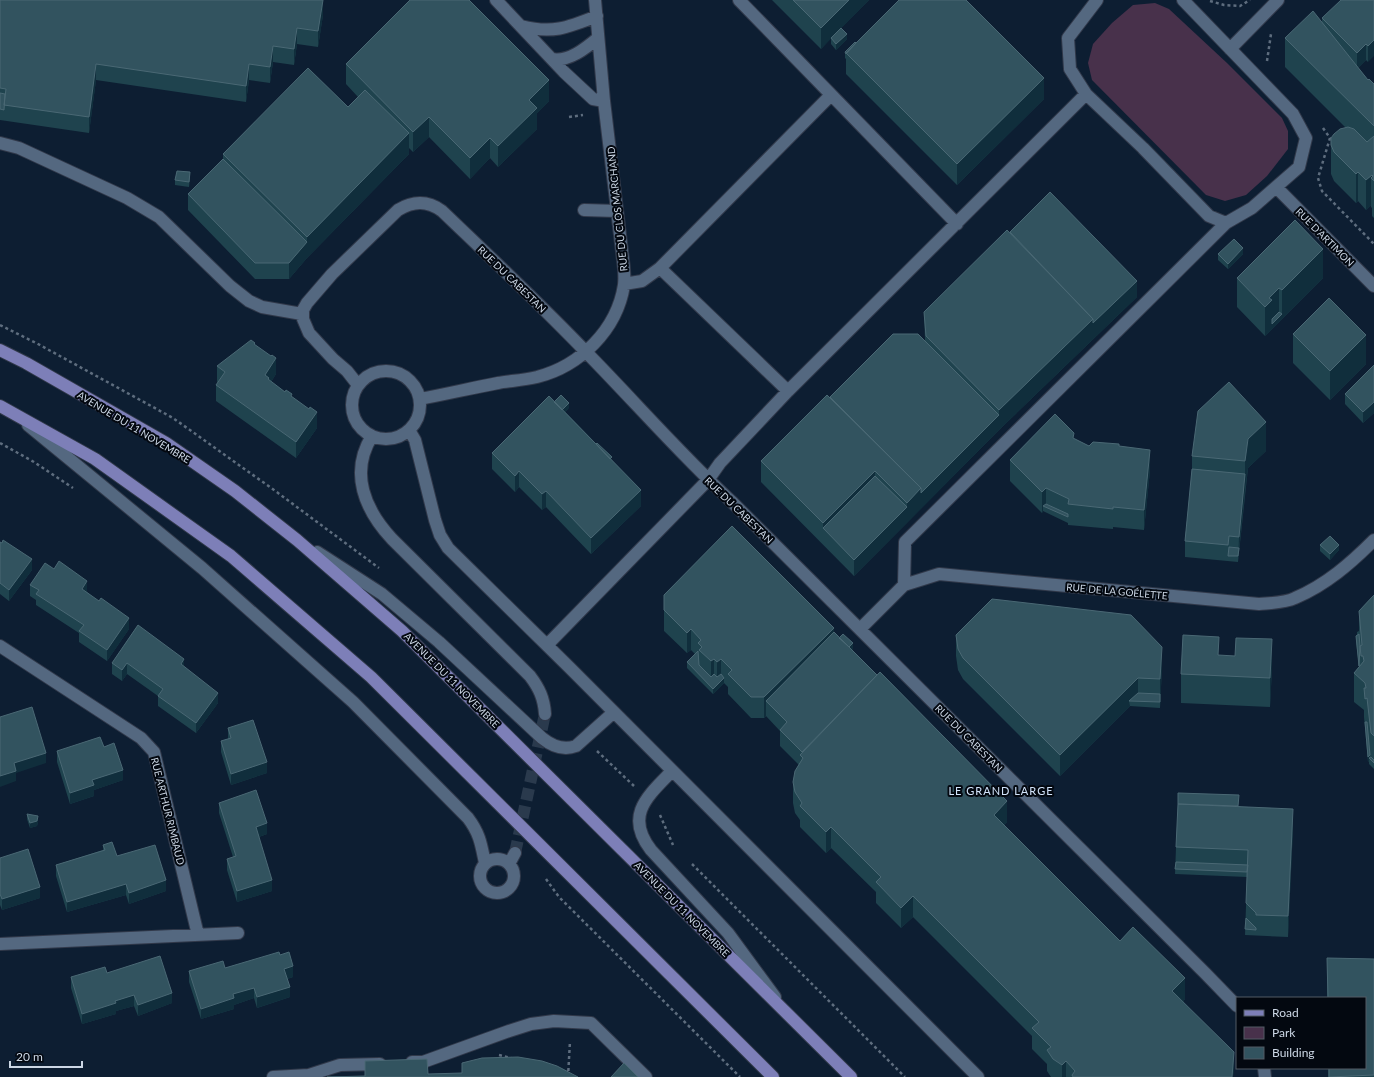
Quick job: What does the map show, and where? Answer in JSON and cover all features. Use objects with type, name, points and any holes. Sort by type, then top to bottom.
[{"type":"main road","name":"AVENUE DU 11 NOVEMBRE","points":[[0,350],[26,363],[166,443],[236,491],[297,540],[402,631],[851,1077]]},
{"type":"main road","points":[[0,406],[95,459],[231,556],[371,677],[774,1077]]},
{"type":"street","points":[[496,0],[552,59],[593,99],[604,101]]},
{"type":"street","name":"RUE DU CLOS MARCHAND","points":[[420,399],[536,377],[562,368],[586,352],[605,331],[617,308],[624,284],[623,260],[604,101],[595,0]]},
{"type":"street","points":[[739,0],[957,224]]},
{"type":"street","points":[[904,585],[905,542],[1226,223],[1252,208],[1277,188],[1299,167],[1306,138],[1293,114],[1183,0]]},
{"type":"street","points":[[1230,49],[1278,0]]},
{"type":"street","points":[[1091,3],[1068,38],[1070,69],[1086,94],[1143,148],[1209,216],[1226,223]]},
{"type":"street","points":[[521,26],[543,30],[555,30],[574,25],[596,16]]},
{"type":"street","points":[[552,59],[559,60],[572,56],[598,38]]},
{"type":"street","points":[[547,645],[708,480],[720,463],[788,391],[1086,94]]},
{"type":"street","points":[[624,284],[642,281],[660,268],[831,95]]},
{"type":"street","points":[[0,143],[19,148],[127,198],[150,211],[168,224],[230,286],[249,301],[262,307],[302,314],[309,333],[333,360],[347,371],[358,384]]},
{"type":"street","name":"RUE D'ARTIMON","points":[[1277,188],[1374,286]]},
{"type":"street","name":"RUE DU CABESTAN","points":[[302,314],[307,303],[332,274],[398,210],[407,205],[420,202],[432,204],[442,210],[586,352],[708,480],[860,629],[1236,1005]]},
{"type":"street","points":[[584,210],[618,210]]},
{"type":"street","points":[[660,268],[788,391]]},
{"type":"street","points":[[388,370],[399,373],[409,379],[416,388],[420,399],[420,411],[416,421],[409,430],[401,436],[392,439],[382,439],[363,431],[352,414],[351,404],[353,394],[358,384],[366,376],[376,372],[388,370]]},
{"type":"street","points":[[13,413],[202,568],[353,702],[468,818],[476,829],[480,839],[485,863],[480,873],[482,884],[488,890],[498,893],[506,890],[512,884],[514,873],[512,858],[494,859],[485,863]]},
{"type":"street","points":[[409,430],[415,440],[440,536],[448,548],[547,645],[978,1077]]},
{"type":"street","points":[[372,436],[367,445],[361,469],[363,492],[373,515],[392,539],[530,676],[539,688],[545,702],[545,714]]},
{"type":"street","points":[[297,540],[382,594],[439,642],[549,744],[564,748],[576,746],[614,712]]},
{"type":"street","name":"RUE DE LA GOÉLETTE","points":[[860,629],[904,585],[939,574],[1259,604],[1294,599],[1326,582],[1355,559],[1374,540]]},
{"type":"street","name":"RUE ARTHUR RIMBAUD","points":[[0,646],[141,738],[154,752],[198,935]]},
{"type":"street","points":[[672,771],[649,794],[642,805],[639,821],[643,840],[728,933],[789,1015]]},
{"type":"street","points":[[0,944],[238,933]]},
{"type":"street","points":[[273,1077],[309,1075],[340,1065],[423,1062],[531,1024],[554,1021],[591,1023],[646,1077]]},
{"type":"path","points":[[1206,0],[1224,5],[1240,6],[1250,0]]},
{"type":"path","points":[[570,117],[586,114]]},
{"type":"path","points":[[562,1073],[569,1076],[571,1022]]},
{"type":"path","points":[[486,1039],[491,1052],[512,1059]]},
{"type":"green space","points":[[1155,3],[1169,9],[1227,63],[1282,118],[1288,131],[1288,149],[1267,176],[1246,195],[1225,201],[1206,195],[1092,80],[1088,63],[1093,44],[1112,23],[1133,5]]},
{"type":"building","points":[[0,0],[323,0],[318,31],[297,28],[294,49],[273,46],[270,67],[249,64],[246,86],[96,64],[89,117],[4,105],[6,89],[0,88]]},
{"type":"building","points":[[410,0],[469,0],[549,80],[529,100],[537,108],[498,146],[490,138],[470,158],[429,117],[413,132],[346,64]]},
{"type":"building","points":[[793,0],[849,0],[821,28]]},
{"type":"building","points":[[899,0],[966,0],[1044,78],[957,164],[846,53]]},
{"type":"building","points":[[1341,0],[1374,0],[1374,40],[1368,46],[1366,44],[1357,53],[1322,18]]},
{"type":"building","points":[[1313,11],[1368,80],[1369,79],[1374,84],[1374,126],[1285,38]]},
{"type":"building","points":[[841,28],[847,34],[836,44],[831,38]]},
{"type":"building","points":[[855,42],[856,43],[846,54],[845,52]]},
{"type":"building","points":[[308,68],[348,107],[365,90],[409,133],[307,237],[223,154]]},
{"type":"building","points":[[0,93],[5,94],[4,110],[0,109]]},
{"type":"building","points":[[1348,127],[1354,129],[1367,142],[1374,136],[1374,181],[1371,178],[1373,176],[1372,175],[1366,180],[1358,172],[1356,174],[1334,152],[1331,145],[1331,138],[1340,129]]},
{"type":"building","points":[[223,159],[307,242],[289,263],[255,263],[188,194]]},
{"type":"building","points":[[177,171],[190,172],[189,182],[175,180]]},
{"type":"building","points":[[1050,192],[1137,281],[1093,323],[1093,319],[1010,232]]},
{"type":"building","points":[[1295,220],[1323,249],[1282,290],[1279,288],[1269,298],[1272,300],[1265,307],[1237,278]]},
{"type":"building","points":[[1007,230],[1093,319],[999,410],[926,336],[924,312]]},
{"type":"building","points":[[1234,239],[1243,248],[1228,264],[1218,254]]},
{"type":"building","points":[[1329,298],[1366,335],[1330,371],[1293,334]]},
{"type":"building","points":[[1279,312],[1282,314],[1272,324],[1272,319]]},
{"type":"building","points":[[893,334],[918,334],[999,415],[921,493],[921,488],[830,397]]},
{"type":"building","points":[[251,340],[255,343],[254,344],[276,358],[265,375],[269,378],[268,379],[285,392],[286,390],[292,394],[291,396],[309,409],[310,407],[317,412],[296,442],[216,385],[225,372],[217,366]]},
{"type":"building","points":[[1374,365],[1374,402],[1363,412],[1345,394]]},
{"type":"building","points":[[1229,382],[1266,422],[1248,439],[1245,461],[1192,456],[1198,411]]},
{"type":"building","points":[[561,395],[569,403],[562,410],[554,402]]},
{"type":"building","points":[[827,395],[921,488],[907,503],[875,471],[823,523],[761,461]]},
{"type":"building","points":[[549,396],[641,490],[591,538],[546,491],[542,494],[519,471],[515,476],[492,453]]},
{"type":"building","points":[[1055,414],[1074,433],[1073,438],[1089,446],[1093,442],[1119,444],[1119,446],[1150,450],[1144,510],[1113,507],[1113,509],[1068,504],[1069,499],[1046,488],[1042,492],[1010,460]]},
{"type":"building","points":[[597,443],[612,457],[610,459],[596,444]]},
{"type":"building","points":[[1192,469],[1245,474],[1239,537],[1229,536],[1228,545],[1185,541]]},
{"type":"building","points":[[875,476],[907,507],[854,560],[823,528]]},
{"type":"building","points":[[1046,504],[1068,514],[1068,517],[1043,506]]},
{"type":"building","points":[[732,526],[834,628],[764,697],[751,697],[728,674],[732,670],[721,659],[717,662],[714,659],[711,661],[699,650],[702,647],[698,643],[701,640],[691,629],[687,633],[664,610],[664,595]]},
{"type":"building","points":[[1330,536],[1339,545],[1330,554],[1320,545]]},
{"type":"building","points":[[3,540],[32,559],[9,590],[0,583],[0,542],[2,543]]},
{"type":"building","points":[[1229,547],[1239,548],[1238,556],[1228,556]]},
{"type":"building","points":[[59,561],[87,581],[82,589],[99,601],[101,598],[129,618],[107,650],[79,631],[84,625],[36,594],[39,590],[30,585],[45,563],[54,569]]},
{"type":"building","points":[[1374,595],[1374,736],[1371,733],[1367,698],[1365,699],[1365,683],[1354,673],[1364,661],[1363,656],[1361,656],[1360,646],[1362,645],[1359,611]]},
{"type":"building","points":[[992,599],[1131,615],[1162,647],[1160,679],[1138,678],[1060,755],[963,658],[958,649],[956,635]]},
{"type":"building","points":[[138,625],[184,659],[181,664],[218,693],[196,723],[158,696],[163,689],[127,663],[122,670],[112,663]]},
{"type":"building","points":[[834,632],[877,675],[802,752],[780,730],[787,722],[766,701]]},
{"type":"building","points":[[843,634],[853,643],[849,647],[839,638]]},
{"type":"building","points":[[1359,634],[1360,646],[1359,666],[1356,636]]},
{"type":"building","points":[[1183,635],[1219,637],[1218,655],[1235,656],[1236,638],[1272,639],[1270,678],[1181,674]]},
{"type":"building","points":[[698,651],[699,665],[711,677],[714,674],[717,677],[721,674],[724,678],[713,689],[687,662]]},
{"type":"building","points":[[880,672],[1007,801],[994,815],[1120,941],[1133,927],[1185,978],[1172,991],[1234,1052],[1232,1077],[1073,1077],[1072,1075],[1075,1071],[1066,1061],[1062,1065],[1053,1059],[1047,1050],[1051,1047],[1032,1028],[1039,1022],[913,896],[901,908],[876,882],[881,877],[831,827],[826,832],[800,806],[802,803],[795,792],[793,782],[795,771],[803,758],[800,755]]},
{"type":"building","points":[[1138,693],[1160,694],[1160,702],[1129,701]]},
{"type":"building","points":[[32,707],[46,753],[14,763],[16,771],[0,776],[0,717]]},
{"type":"building","points":[[253,720],[267,762],[231,774],[221,741],[231,738],[228,728]]},
{"type":"building","points":[[1365,722],[1367,722],[1370,755],[1368,757]]},
{"type":"building","points":[[100,737],[104,747],[114,743],[123,770],[92,780],[94,785],[70,793],[57,751]]},
{"type":"building","points":[[1371,757],[1374,760],[1374,763],[1369,758]]},
{"type":"building","points":[[256,790],[267,823],[256,827],[272,880],[237,891],[227,859],[236,856],[219,803]]},
{"type":"building","points":[[1178,793],[1239,795],[1238,806],[1178,804]]},
{"type":"building","points":[[1178,804],[1293,809],[1288,916],[1256,915],[1256,913],[1246,903],[1248,850],[1176,847]]},
{"type":"building","points":[[27,814],[38,816],[37,821],[30,823]]},
{"type":"building","points":[[112,842],[117,856],[155,845],[166,880],[129,893],[126,884],[67,902],[56,865],[105,850],[103,845]]},
{"type":"building","points":[[28,849],[40,887],[2,899],[0,894],[0,858]]},
{"type":"building","points":[[1176,862],[1248,865],[1247,872],[1175,869]]},
{"type":"building","points":[[1246,918],[1256,928],[1256,930],[1245,929]]},
{"type":"building","points":[[279,952],[280,955],[289,952],[293,966],[284,969],[290,987],[257,997],[254,988],[233,994],[234,998],[201,1009],[189,971],[223,961],[225,968]]},
{"type":"building","points":[[160,956],[172,993],[138,1005],[134,995],[115,1001],[116,1003],[82,1014],[71,977],[105,967],[107,973]]},
{"type":"building","points":[[1327,958],[1374,959],[1374,1075],[1329,1077],[1329,1069],[1366,1069],[1366,997],[1328,997]]},
{"type":"building","points":[[518,1057],[542,1061],[557,1066],[578,1077],[327,1077],[365,1076],[365,1061],[427,1059],[428,1074],[462,1073],[462,1063],[482,1058]]},
{"type":"building","points":[[624,1063],[638,1077],[611,1077]]},
{"type":"tunnel","points":[[515,853],[545,714]]},
{"type":"district","name":"LE GRAND LARGE","points":[[1001,790]]}]
